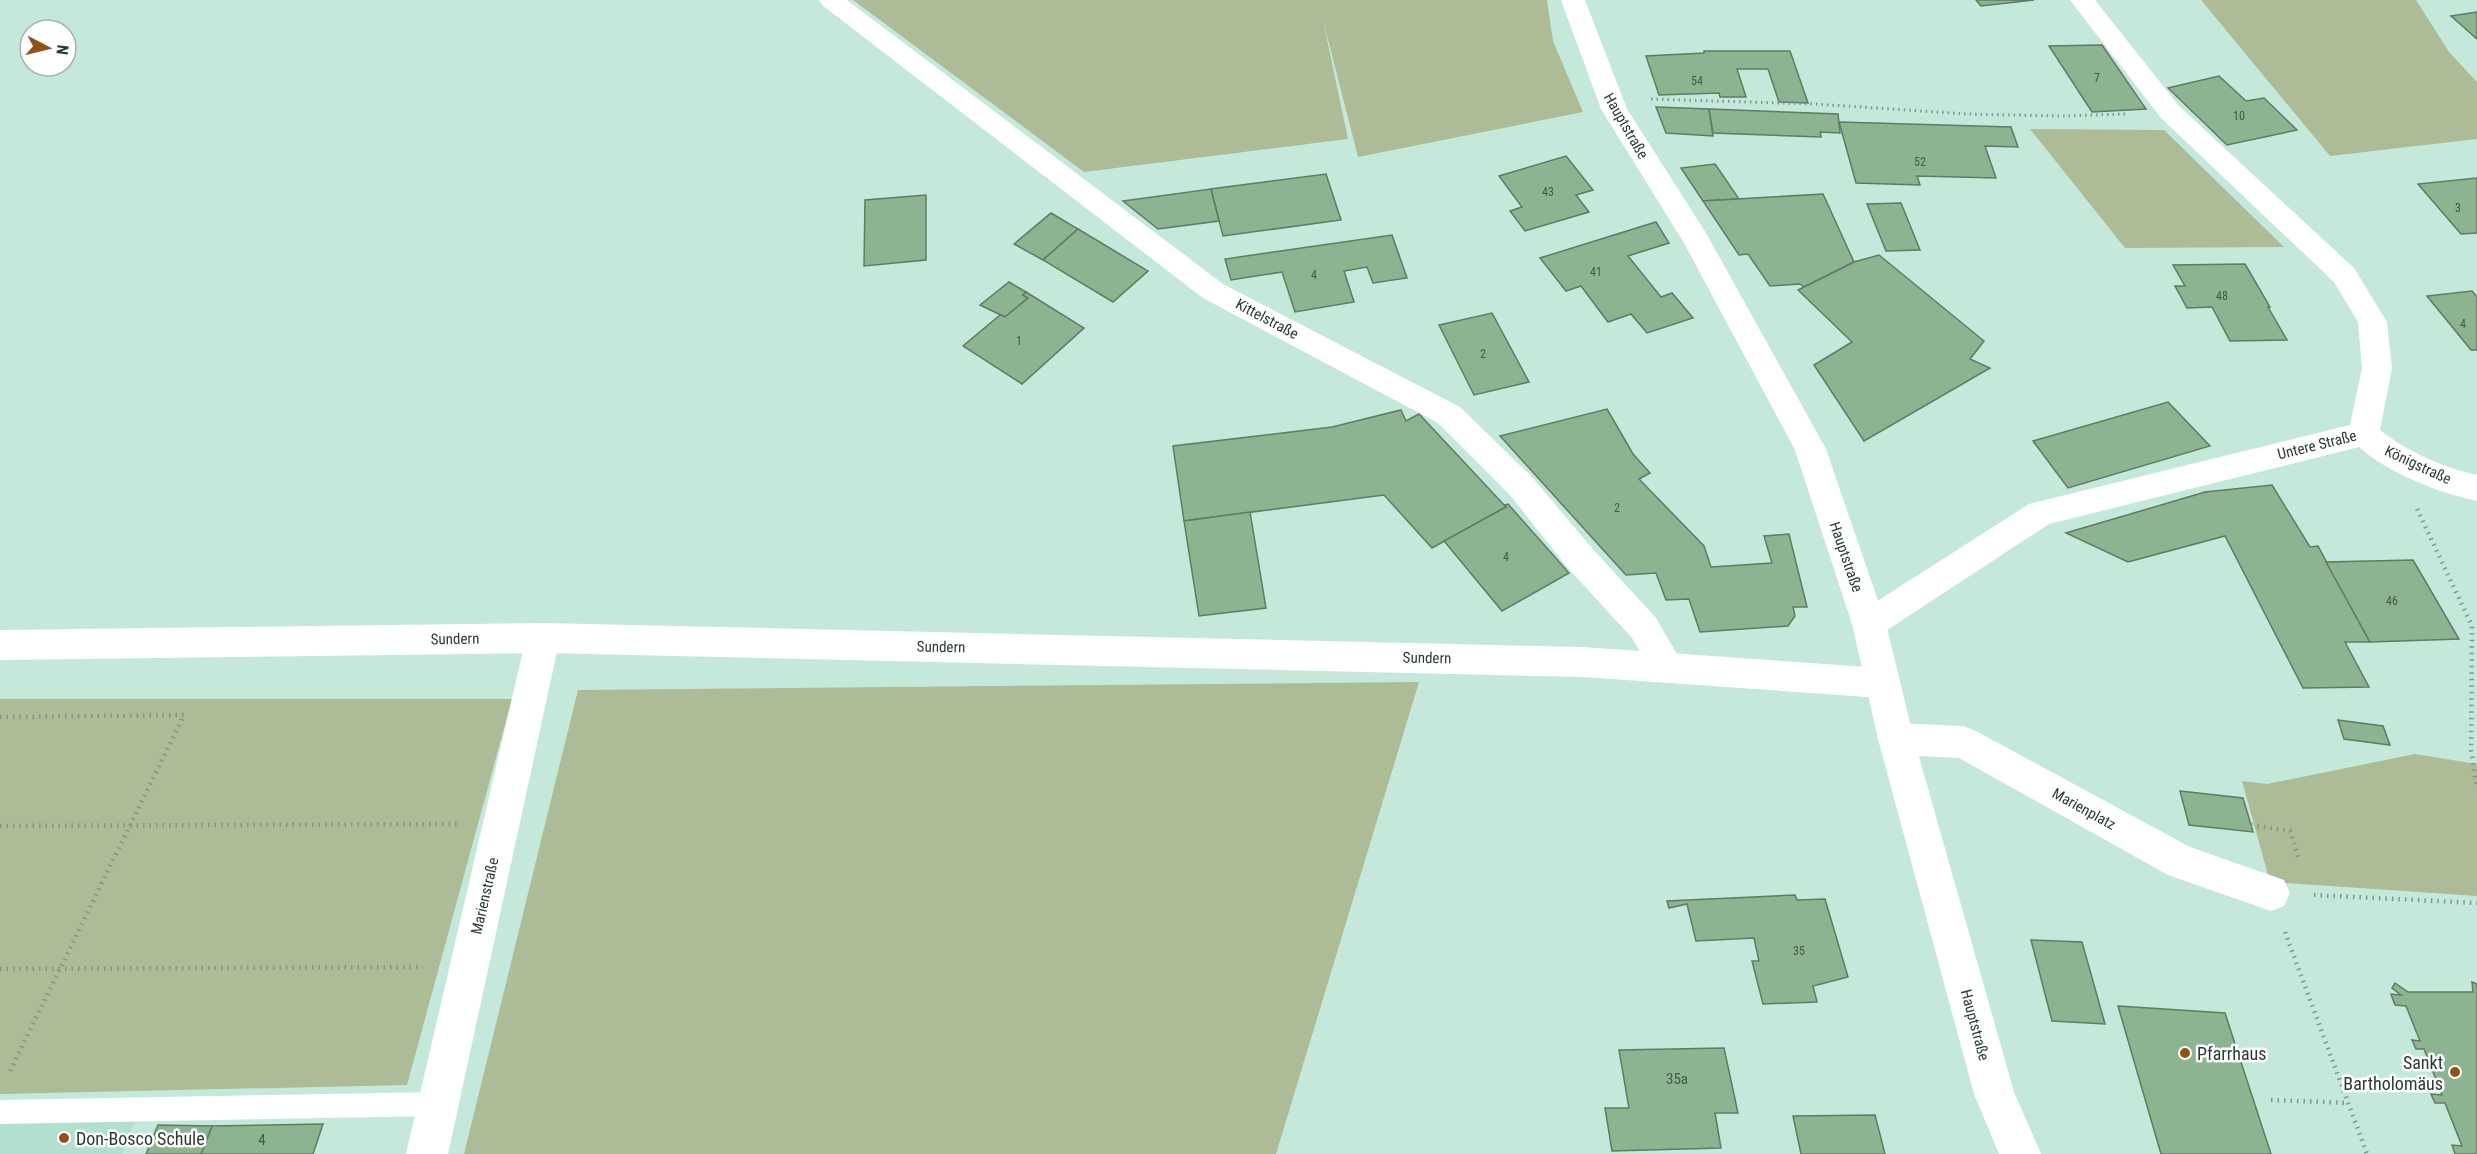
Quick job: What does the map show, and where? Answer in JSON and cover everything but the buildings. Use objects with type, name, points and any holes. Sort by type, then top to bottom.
[{"type":"street","name":"Kittelstraße","points":[[831,0],[1213,291],[1449,415],[1521,486],[1579,557],[1644,628],[1668,668]]},
{"type":"street","name":"Hauptstraße","points":[[1573,0],[1608,97],[1696,240],[1810,449],[1869,624],[1896,739],[1994,1094],[2020,1154]]},
{"type":"street","name":"Untere Straße","points":[[1869,624],[2040,513],[2375,443],[2377,368],[2372,322],[2350,284],[2344,275],[2170,112],[2082,0]]},
{"type":"street","name":"Königstraße","points":[[2375,443],[2458,484],[2477,488]]},
{"type":"street","name":"Sundern","points":[[0,645],[543,638],[1583,662],[1882,683]]},
{"type":"street","name":"Marienstraße","points":[[427,1154],[543,638]]},
{"type":"street","name":"Marienplatz","points":[[1896,739],[1963,742],[2181,862],[2271,893]]},
{"type":"lane","points":[[0,1112],[437,1104]]},
{"type":"path","points":[[1608,97],[1825,105],[1967,114],[2064,116],[2170,112]]},
{"type":"path","points":[[2375,443],[2412,499],[2472,626],[2471,750],[2477,789]]},
{"type":"path","points":[[0,717],[184,715],[5,1081]]},
{"type":"path","points":[[0,826],[501,824]]},
{"type":"path","points":[[2251,825],[2290,831],[2300,863]]},
{"type":"path","points":[[2367,1154],[2271,893],[2477,903]]},
{"type":"path","points":[[0,969],[424,967]]},
{"type":"path","points":[[2271,1100],[2349,1103]]},
{"type":"shaded area","points":[[853,0],[1547,0],[1553,41],[1583,112],[1358,157],[1323,20],[1348,139],[1084,172]]},
{"type":"shaded area","points":[[2201,0],[2416,0],[2449,52],[2477,82],[2477,139],[2330,156]]},
{"type":"shaded area","points":[[2030,129],[2164,130],[2284,247],[2125,248]]},
{"type":"shaded area","points":[[1419,682],[1276,1154],[464,1154],[578,690]]},
{"type":"shaded area","points":[[0,699],[512,699],[407,1085],[0,1094]]},
{"type":"shaded area","points":[[2415,754],[2477,764],[2477,896],[2270,882],[2242,781],[2267,784]]},
{"type":"shaded area","name":"Don-Bosco Schule","points":[[135,1122],[122,1154],[0,1154],[0,1123]]},
{"type":"place","name":"Pfarrhaus","points":[[2185,1053]]},
{"type":"place","name":"Sankt Bartholomäus","points":[[2455,1072]]},
{"type":"place","name":"Don-Bosco Schule","points":[[64,1138]]}]
